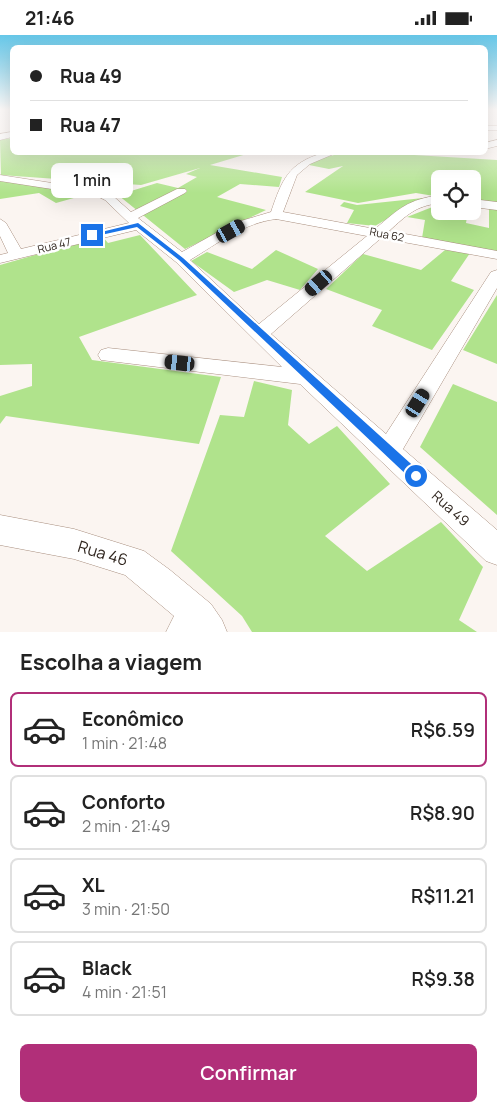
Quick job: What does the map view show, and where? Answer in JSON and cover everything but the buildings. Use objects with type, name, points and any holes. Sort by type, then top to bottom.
[{"type":"street","points":[[181,259],[247,221],[276,215],[288,180],[297,166],[314,157],[322,155]]},
{"type":"street","name":"Rua 49","points":[[0,178],[100,193],[109,198],[181,259],[497,550]]},
{"type":"street","name":"Rua 47","points":[[0,259],[134,221],[181,191]]},
{"type":"street","points":[[260,333],[414,205],[431,200]]},
{"type":"street","points":[[481,204],[497,206]]},
{"type":"street","name":"Rua 62","points":[[276,215],[497,255]]},
{"type":"street","points":[[0,223],[16,254]]},
{"type":"street","points":[[389,451],[497,275]]},
{"type":"street","points":[[108,355],[307,377]]},
{"type":"street","name":"Rua 46","points":[[0,530],[74,544],[133,561],[197,627]]},
{"type":"green space","points":[[10,138],[10,155],[243,155],[210,165],[282,177],[279,187],[240,184],[217,197],[266,210],[185,249],[118,195],[157,183],[178,188],[197,177],[186,174],[200,168],[141,185],[1,175],[0,140]]},
{"type":"green space","points":[[334,155],[414,155],[497,160],[497,204],[481,202],[481,170],[431,170],[431,196],[416,193],[358,203],[305,192],[343,166],[329,169],[309,165],[318,159]]},
{"type":"green space","points":[[0,181],[88,194],[56,203],[39,193],[0,199]]},
{"type":"green space","points":[[423,198],[375,226],[347,223],[354,210],[340,206],[344,202],[357,205]]},
{"type":"green space","points":[[489,207],[497,209],[497,251],[422,238],[425,220],[407,217],[431,208],[431,220],[466,220],[466,223],[489,228]]},
{"type":"green space","points":[[140,235],[197,295],[79,337],[92,360],[221,377],[199,444],[6,416],[0,424],[0,396],[32,386],[32,364],[0,365],[0,265],[102,236],[108,243]]},
{"type":"green space","points":[[276,250],[318,269],[300,290],[267,280],[234,292],[191,261],[207,252],[252,269]]},
{"type":"green space","points":[[445,250],[470,253],[451,281],[474,290],[432,350],[372,326],[382,310],[326,289],[363,254],[421,270]]},
{"type":"green space","points":[[497,295],[497,364],[463,350]]},
{"type":"green space","points":[[254,381],[292,390],[288,425],[309,444],[337,426],[390,484],[325,536],[367,571],[441,522],[483,567],[459,620],[477,632],[252,632],[242,616],[171,551],[220,415],[244,417]]},
{"type":"green space","points":[[453,384],[497,402],[497,515],[420,447]]},
{"type":"route","points":[[92,235],[138,225],[181,259],[416,476]]}]
